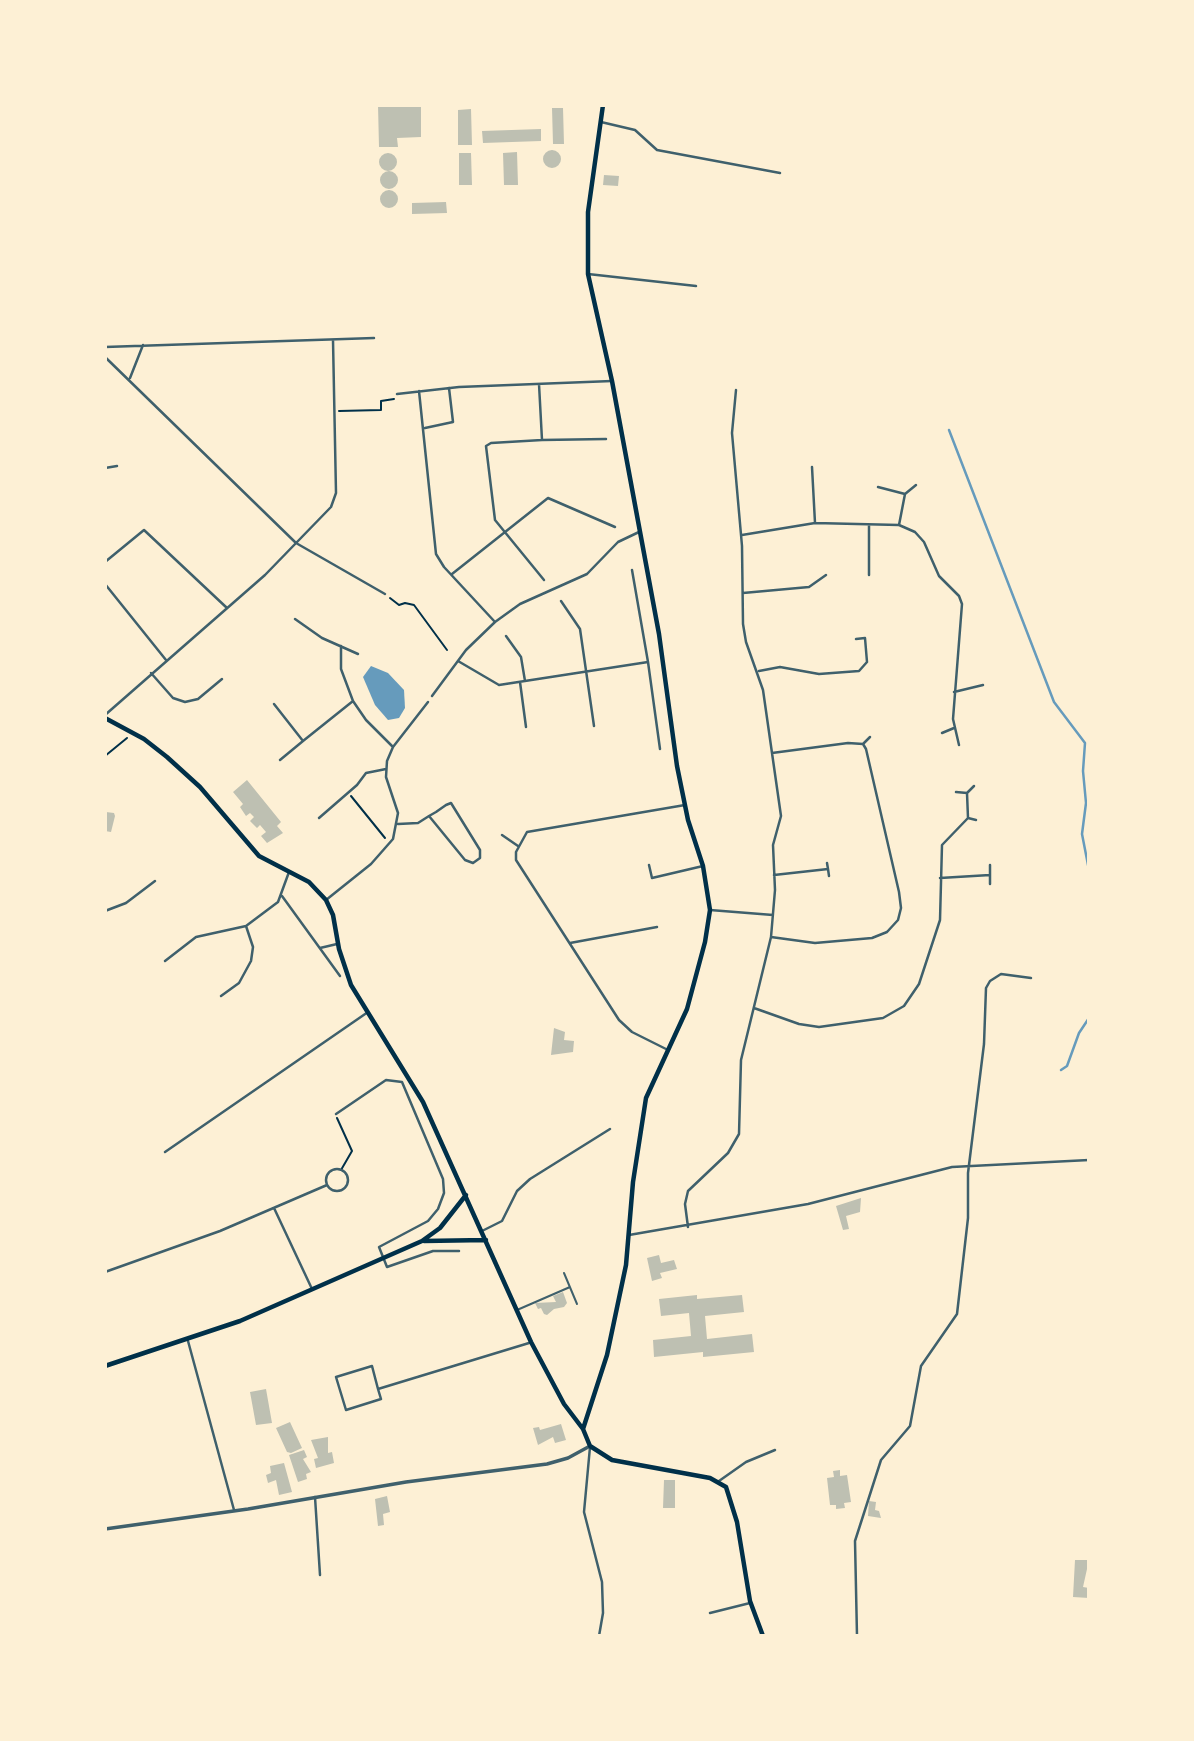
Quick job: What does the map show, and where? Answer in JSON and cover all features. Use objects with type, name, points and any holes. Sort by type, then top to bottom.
[{"type":"main road","points":[[583,1430],[607,1355],[629,1235],[646,1098],[691,997],[710,910],[703,866],[685,805],[641,532],[588,274],[588,212],[603,105]]},
{"type":"main road","points":[[105,716],[167,757],[200,787],[259,856],[312,884],[326,900],[333,915],[338,943],[351,985],[423,1102],[531,1342],[564,1405],[583,1430],[590,1446],[612,1460],[719,1481],[728,1490],[750,1602],[763,1636]]},
{"type":"main road","points":[[105,1366],[188,1341],[422,1241],[440,1228],[466,1195]]},
{"type":"main road","points":[[422,1241],[486,1240]]},
{"type":"street","points":[[601,122],[635,130],[657,150],[780,173]]},
{"type":"street","points":[[588,274],[696,286]]},
{"type":"street","points":[[105,347],[374,338]]},
{"type":"street","points":[[105,716],[150,673],[227,608],[328,511],[335,498],[333,340]]},
{"type":"street","points":[[130,379],[143,345]]},
{"type":"street","points":[[105,357],[296,543],[385,594]]},
{"type":"street","points":[[397,394],[449,388],[612,381]]},
{"type":"street","points":[[540,384],[542,440]]},
{"type":"street","points":[[424,428],[453,422],[449,388]]},
{"type":"street","points":[[688,1227],[685,1204],[688,1191],[729,1153],[739,1134],[741,1060],[771,937],[775,875],[773,845],[781,816],[759,671],[745,637],[742,535],[732,433],[736,390]]},
{"type":"street","points":[[419,391],[436,554],[495,622]]},
{"type":"street","points":[[544,580],[505,534],[493,513],[486,446],[491,443],[542,440],[606,439]]},
{"type":"street","points":[[105,468],[117,466]]},
{"type":"street","points":[[812,467],[815,523]]},
{"type":"street","points":[[899,525],[905,494],[916,485]]},
{"type":"street","points":[[878,487],[905,494]]},
{"type":"street","points":[[452,575],[550,498],[615,527]]},
{"type":"street","points":[[742,535],[815,523],[899,525],[920,537],[939,576],[961,600],[954,692],[954,728],[959,745]]},
{"type":"street","points":[[869,525],[869,575]]},
{"type":"street","points":[[105,562],[144,530],[227,608]]},
{"type":"street","points":[[432,696],[466,650],[495,622],[520,604],[587,574],[618,542],[641,532]]},
{"type":"street","points":[[632,570],[649,662],[660,749]]},
{"type":"street","points":[[743,593],[809,587],[826,575]]},
{"type":"street","points":[[105,584],[166,660]]},
{"type":"street","points":[[561,601],[580,629],[594,726]]},
{"type":"street","points":[[295,619],[323,638],[358,654]]},
{"type":"street","points":[[506,636],[521,657],[526,727]]},
{"type":"street","points":[[759,671],[773,667],[814,674],[859,671],[867,662],[865,638],[856,639]]},
{"type":"street","points":[[341,646],[341,669],[353,701],[366,720],[393,747]]},
{"type":"street","points":[[458,661],[494,684],[649,662]]},
{"type":"street","points":[[150,673],[173,698],[185,702],[198,699],[222,679]]},
{"type":"street","points":[[954,692],[983,685]]},
{"type":"street","points":[[279,760],[353,701]]},
{"type":"street","points":[[326,900],[371,864],[390,844],[398,824],[397,807],[386,769],[393,747],[428,702]]},
{"type":"street","points":[[274,704],[303,741]]},
{"type":"street","points":[[942,733],[954,728]]},
{"type":"street","points":[[772,753],[848,743],[863,744],[870,737]]},
{"type":"street","points":[[771,937],[815,943],[872,938],[887,932],[898,920],[901,908],[899,892],[863,744]]},
{"type":"street","points":[[319,818],[366,773],[386,769]]},
{"type":"street","points":[[754,1008],[799,1024],[819,1027],[883,1018],[900,1010],[916,990],[942,912],[942,845],[968,818],[967,793],[974,786]]},
{"type":"street","points":[[956,792],[967,793]]},
{"type":"street","points":[[398,824],[415,824],[451,803],[480,850],[480,858],[473,863],[463,858],[429,816]]},
{"type":"street","points":[[668,1050],[623,1025],[516,860],[518,846],[527,832],[685,805]]},
{"type":"street","points":[[968,818],[976,820]]},
{"type":"street","points":[[502,835],[518,846]]},
{"type":"street","points":[[827,863],[829,876]]},
{"type":"street","points":[[649,865],[652,878],[703,866]]},
{"type":"street","points":[[990,865],[990,884]]},
{"type":"street","points":[[775,875],[828,869]]},
{"type":"street","points":[[164,961],[196,937],[246,926],[278,902],[289,872]]},
{"type":"street","points":[[940,878],[990,874]]},
{"type":"street","points":[[105,911],[125,903],[155,881]]},
{"type":"street","points":[[282,896],[340,976]]},
{"type":"street","points":[[710,910],[774,915]]},
{"type":"street","points":[[221,996],[239,983],[251,961],[253,947],[246,926]]},
{"type":"street","points":[[570,943],[657,927]]},
{"type":"street","points":[[320,948],[338,943]]},
{"type":"street","points":[[857,1636],[855,1541],[882,1460],[910,1426],[921,1366],[957,1314],[984,1044],[986,988],[1001,974],[1031,978]]},
{"type":"street","points":[[165,1152],[368,1012]]},
{"type":"street","points":[[336,1115],[386,1080],[400,1080],[443,1179],[442,1199],[428,1221],[379,1247],[387,1268],[433,1251],[459,1251]]},
{"type":"street","points":[[482,1231],[502,1220],[517,1191],[530,1179],[610,1129]]},
{"type":"street","points":[[629,1235],[688,1227],[808,1204],[931,1171],[970,1166],[1089,1160]]},
{"type":"street","points":[[341,1170],[348,1180],[344,1189],[334,1191],[327,1185],[329,1172],[341,1170]]},
{"type":"street","points":[[105,1272],[171,1250],[327,1185]]},
{"type":"street","points":[[274,1208],[312,1289]]},
{"type":"street","points":[[188,1341],[234,1511]]},
{"type":"street","points":[[378,1389],[531,1342]]},
{"type":"street","points":[[372,1366],[378,1389],[381,1399],[346,1410],[336,1377],[372,1366]]},
{"type":"street","points":[[105,1529],[537,1465],[568,1458],[590,1446]]},
{"type":"street","points":[[590,1446],[584,1512],[602,1582],[599,1636]]},
{"type":"street","points":[[719,1481],[746,1462],[775,1450]]},
{"type":"street","points":[[315,1497],[320,1575]]},
{"type":"street","points":[[710,1613],[750,1602]]},
{"type":"lane","points":[[564,1273],[577,1304]]},
{"type":"lane","points":[[517,1310],[570,1287]]},
{"type":"path","points":[[334,411],[382,410],[381,401],[397,398],[397,394]]},
{"type":"path","points":[[385,594],[399,605],[414,605],[447,650]]},
{"type":"path","points":[[105,756],[134,733]]},
{"type":"path","points":[[349,792],[390,844]]},
{"type":"path","points":[[336,1115],[352,1151],[341,1170]]},
{"type":"water","points":[[371,666],[388,673],[404,690],[405,708],[399,718],[388,720],[375,705],[363,677]]},
{"type":"building","points":[[378,105],[421,105],[421,137],[397,138],[398,147],[379,147]]},
{"type":"building","points":[[552,108],[563,108],[564,144],[553,144]]},
{"type":"building","points":[[471,109],[472,145],[458,145],[458,110]]},
{"type":"building","points":[[541,129],[541,141],[483,143],[482,131]]},
{"type":"building","points":[[552,150],[558,153],[561,159],[558,165],[552,168],[546,165],[543,159],[546,153]]},
{"type":"building","points":[[517,152],[518,185],[504,185],[503,153]]},
{"type":"building","points":[[388,153],[394,156],[397,162],[394,168],[388,171],[382,168],[379,162],[382,156]]},
{"type":"building","points":[[459,153],[471,153],[472,185],[459,185]]},
{"type":"building","points":[[389,171],[395,174],[398,180],[395,186],[389,189],[383,186],[380,180],[383,174]]},
{"type":"building","points":[[604,175],[619,176],[618,186],[603,185]]},
{"type":"building","points":[[389,190],[395,193],[398,199],[395,205],[389,208],[383,205],[380,199],[383,193]]},
{"type":"building","points":[[446,202],[447,213],[412,214],[412,203]]},
{"type":"building","points":[[247,780],[281,822],[277,826],[283,833],[267,843],[261,836],[266,832],[260,825],[257,828],[250,821],[254,817],[250,813],[246,816],[240,807],[243,804],[233,792]]},
{"type":"building","points":[[106,812],[114,813],[115,816],[111,832],[105,831]]},
{"type":"building","points":[[554,1028],[565,1032],[564,1040],[574,1041],[573,1052],[551,1055]]},
{"type":"building","points":[[861,1198],[860,1212],[846,1216],[849,1229],[843,1230],[836,1206]]},
{"type":"building","points":[[659,1255],[661,1263],[674,1260],[677,1269],[660,1273],[662,1278],[652,1281],[647,1258]]},
{"type":"building","points":[[563,1292],[567,1303],[564,1307],[554,1309],[547,1315],[541,1308],[538,1309],[535,1303],[556,1302],[553,1296]]},
{"type":"building","points":[[697,1295],[697,1299],[742,1295],[744,1312],[705,1316],[707,1339],[752,1334],[754,1352],[703,1357],[703,1352],[654,1357],[653,1340],[691,1336],[689,1313],[661,1316],[659,1299]]},
{"type":"building","points":[[266,1389],[272,1423],[256,1425],[250,1392]]},
{"type":"building","points":[[290,1422],[302,1448],[291,1453],[287,1452],[276,1428]]},
{"type":"building","points":[[561,1424],[566,1440],[555,1443],[553,1437],[538,1445],[533,1428],[539,1427],[540,1430]]},
{"type":"building","points":[[328,1437],[328,1453],[332,1452],[334,1463],[316,1468],[314,1459],[318,1458],[311,1440]]},
{"type":"building","points":[[304,1450],[307,1457],[303,1459],[311,1472],[306,1474],[307,1479],[298,1482],[289,1455]]},
{"type":"building","points":[[284,1463],[292,1492],[279,1495],[276,1480],[268,1483],[266,1475],[271,1473],[270,1466]]},
{"type":"building","points":[[840,1470],[840,1476],[847,1475],[851,1502],[844,1503],[845,1508],[836,1509],[836,1505],[830,1505],[827,1478],[834,1477],[833,1471]]},
{"type":"building","points":[[664,1480],[675,1480],[675,1508],[663,1508]]},
{"type":"building","points":[[387,1496],[390,1512],[383,1514],[384,1525],[378,1526],[375,1499]]},
{"type":"building","points":[[869,1501],[876,1502],[875,1510],[879,1511],[881,1518],[868,1516]]},
{"type":"building","points":[[1075,1560],[1089,1560],[1083,1587],[1089,1588],[1089,1598],[1073,1597]]},
{"type":"waterway","points":[[949,430],[1054,702],[1085,743],[1083,771],[1086,803],[1082,834],[1089,870]]},
{"type":"waterway","points":[[1061,1070],[1067,1066],[1079,1033],[1089,1018]]}]
